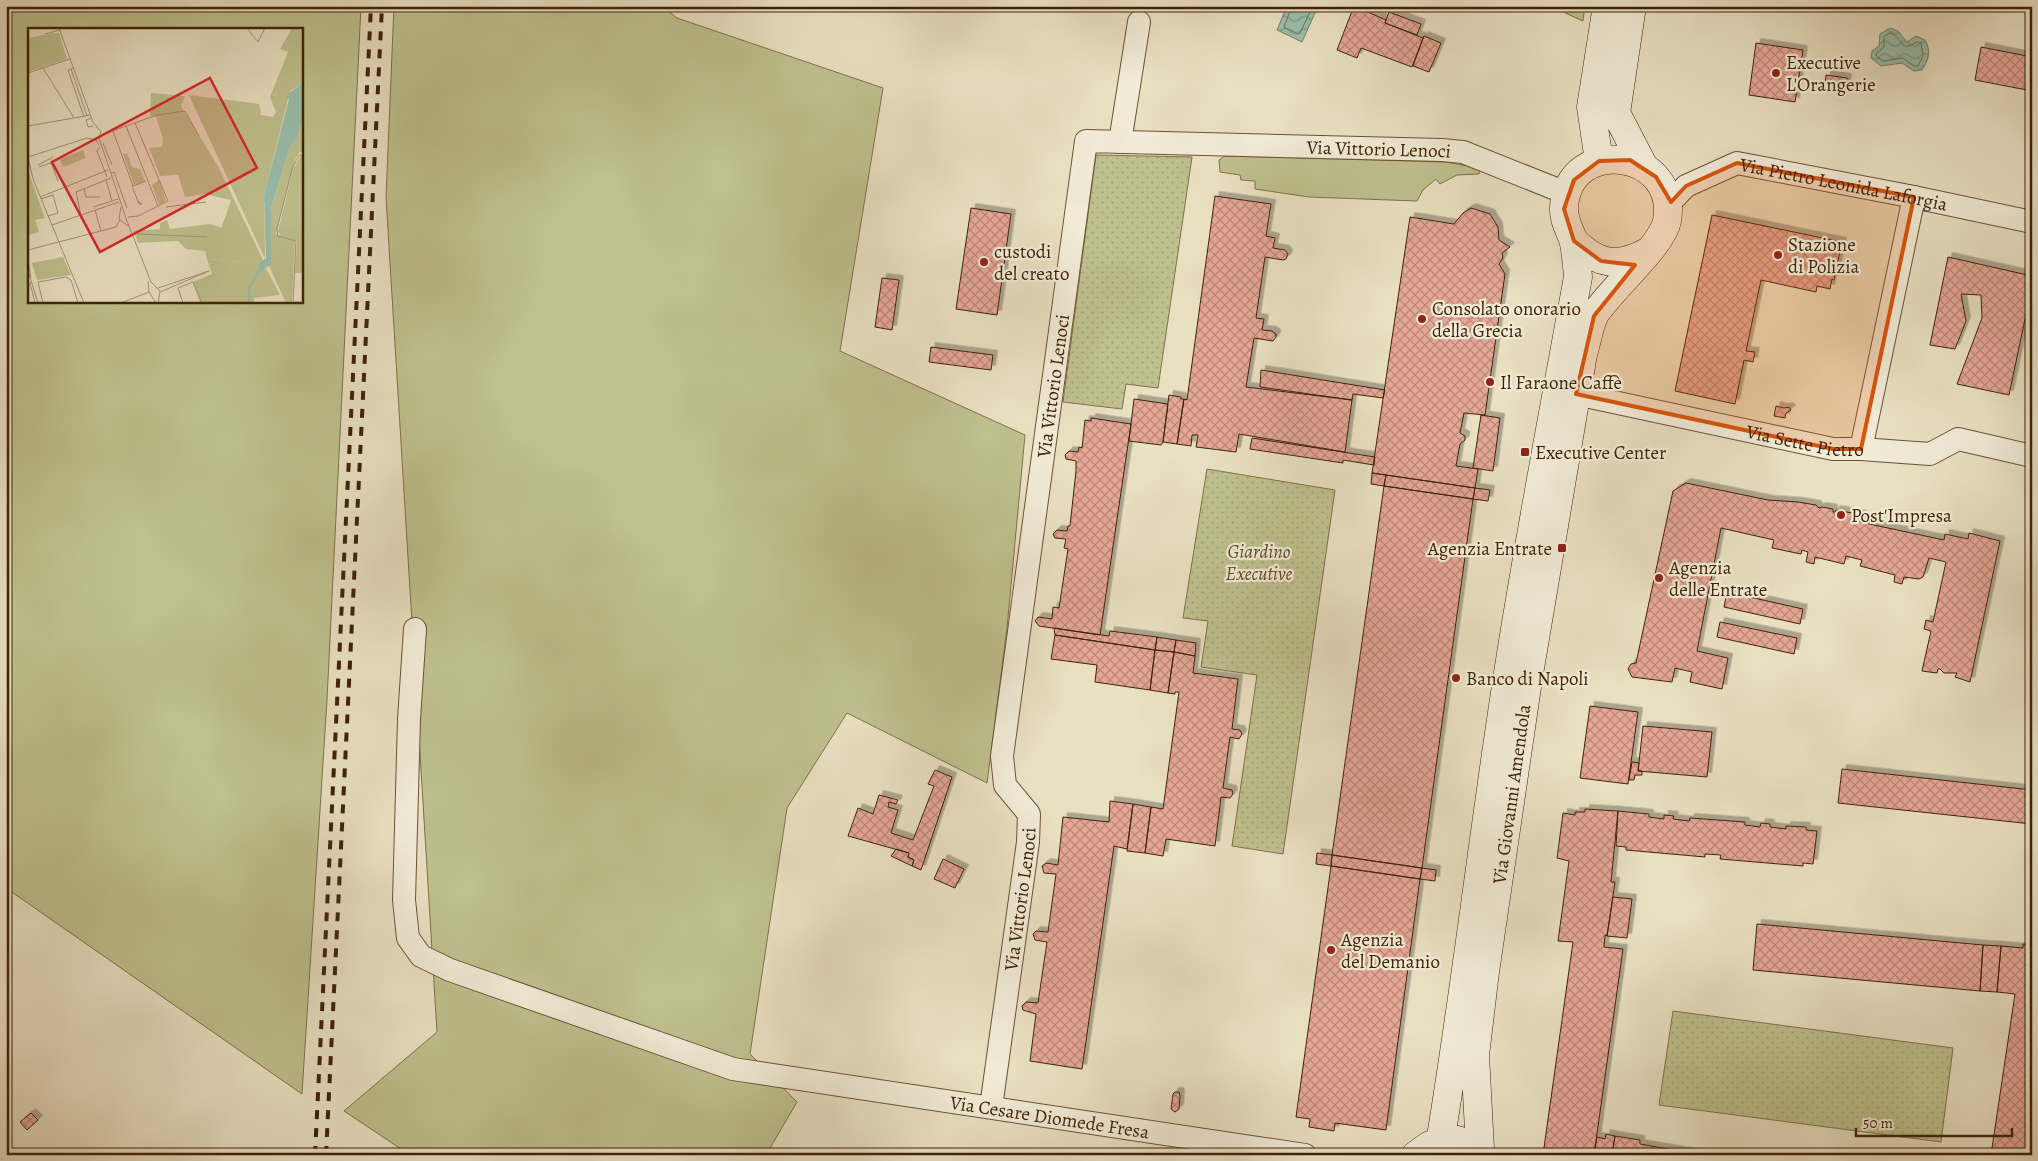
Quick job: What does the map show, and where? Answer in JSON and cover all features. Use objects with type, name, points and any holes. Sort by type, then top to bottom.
[{"type":"main road","points":[[1599,161],[1591,107],[1607,6]]},
{"type":"main road","points":[[1632,6],[1616,113],[1644,167]]},
{"type":"main road","points":[[1566,193],[1585,168],[1599,161],[1614,158],[1630,160],[1644,167],[1656,177],[1664,190],[1668,206]]},
{"type":"main road","name":"Via Giovanni Amendola","points":[[1566,193],[1564,208],[1566,226],[1574,241],[1586,253],[1601,260],[1617,263],[1633,260],[1647,252]]},
{"type":"main road","name":"Via Giovanni Amendola","points":[[1483,1152],[1475,1055],[1485,972],[1528,680],[1583,354],[1594,316],[1611,293],[1659,239],[1666,223],[1668,206]]},
{"type":"main road","name":"Via Giovanni Amendola","points":[[1440,1143],[1461,1013],[1511,654],[1534,510],[1578,277],[1574,241]]},
{"type":"main road","name":"Via Giovanni Amendola","points":[[1416,1155],[1430,1145],[1456,1140],[1475,1145],[1483,1152]]},
{"type":"street","points":[[1120,142],[1139,22]]},
{"type":"street","name":"Via Vittorio Lenoci","points":[[991,1107],[1028,842],[1029,814],[1005,785],[1002,756],[1086,141],[1463,152],[1566,193]]},
{"type":"street","name":"Via Pietro Leonida Laforgia","points":[[1668,206],[1686,186],[1737,163],[2032,222]]},
{"type":"street","points":[[1861,448],[1914,197]]},
{"type":"street","name":"Via Sette Pietro","points":[[1576,394],[1833,449],[1861,448],[1930,454],[1958,439],[2032,456]]},
{"type":"street","name":"Via Cesare Diomede Fresa","points":[[414,629],[409,719],[404,900],[408,938],[421,956],[450,970],[733,1070],[1305,1155]]},
{"type":"highlighted area","points":[[1630,160],[1656,177],[1671,202],[1686,186],[1737,163],[1914,197],[1861,449],[1833,449],[1576,394],[1594,316],[1635,265],[1601,261],[1574,241],[1564,209],[1574,180],[1599,161]]},
{"type":"green space","points":[[6,6],[361,6],[327,700],[302,1094],[6,888]]},
{"type":"green space","points":[[394,6],[662,6],[677,18],[883,88],[840,351],[1025,435],[1007,628],[987,783],[847,713],[787,808],[750,1054],[797,1102],[766,1155],[410,1155],[344,1111],[437,1032],[386,197]]},
{"type":"green space","points":[[1550,6],[1585,6],[1583,21]]},
{"type":"green space","points":[[1096,155],[1192,157],[1158,388],[1126,384],[1122,409],[1063,402]]},
{"type":"green space","points":[[1225,156],[1446,162],[1480,168],[1479,174],[1457,175],[1440,184],[1436,179],[1423,190],[1417,201],[1309,197],[1255,189],[1255,181],[1241,180],[1240,175],[1220,172],[1219,160]]},
{"type":"green space","name":"Giardino Executive","points":[[1207,469],[1335,490],[1283,854],[1232,846],[1257,675],[1201,667],[1208,621],[1183,618]]},
{"type":"green space","points":[[1673,1011],[1953,1048],[1941,1142],[1659,1105]]},
{"type":"water","points":[[1287,6],[1318,6],[1302,42],[1277,30]]},
{"type":"water","points":[[1890,28],[1898,31],[1907,42],[1916,36],[1925,40],[1928,55],[1922,70],[1914,71],[1902,63],[1881,66],[1871,58],[1872,51],[1879,46],[1880,34]]},
{"type":"building","points":[[1354,6],[1386,20],[1385,23],[1423,38],[1412,67],[1361,48],[1357,58],[1337,50]]},
{"type":"building","points":[[1367,6],[1381,6],[1379,12],[1367,8]]},
{"type":"building","points":[[1389,12],[1421,24],[1417,35],[1385,23]]},
{"type":"building","points":[[1424,36],[1441,43],[1429,72],[1413,66]]},
{"type":"building","name":"Executive L'Orangerie","points":[[1756,43],[1803,50],[1795,102],[1749,95]]},
{"type":"building","points":[[1981,47],[2032,57],[2032,91],[1975,80]]},
{"type":"building","points":[[1826,75],[1847,78],[1846,86],[1825,85]]},
{"type":"building","points":[[1215,196],[1271,204],[1266,236],[1275,238],[1273,248],[1285,250],[1288,254],[1286,259],[1283,260],[1265,257],[1256,318],[1264,319],[1262,330],[1272,331],[1276,334],[1276,337],[1273,341],[1254,338],[1246,387],[1352,400],[1345,452],[1239,434],[1236,452],[1196,447],[1198,435],[1192,435],[1191,446],[1177,444],[1184,399],[1187,400]]},
{"type":"building","name":"custodi del creato","points":[[971,208],[1011,214],[997,315],[956,309]]},
{"type":"building","points":[[1471,208],[1490,214],[1498,227],[1499,240],[1510,247],[1502,253],[1503,258],[1499,264],[1505,274],[1485,415],[1464,413],[1460,433],[1465,436],[1465,440],[1460,444],[1456,466],[1478,469],[1475,488],[1372,473],[1410,217],[1454,224],[1463,213]]},
{"type":"building","points":[[1712,215],[1842,242],[1834,280],[1832,279],[1830,289],[1817,286],[1816,292],[1761,280],[1746,351],[1755,352],[1753,362],[1744,360],[1735,404],[1675,391]]},
{"type":"building","points":[[1948,257],[2032,276],[2032,286],[2009,395],[1957,384],[1982,318],[1981,295],[1961,294],[1966,321],[1955,349],[1930,345]]},
{"type":"building","points":[[882,278],[899,280],[892,330],[875,327]]},
{"type":"building","points":[[931,347],[993,355],[991,370],[929,362]]},
{"type":"building","points":[[1261,370],[1385,390],[1383,398],[1353,394],[1352,400],[1260,387]]},
{"type":"building","points":[[1169,395],[1184,399],[1177,444],[1163,442]]},
{"type":"building","points":[[1134,399],[1168,404],[1161,445],[1129,441]]},
{"type":"building","points":[[1776,406],[1789,407],[1791,410],[1786,413],[1785,418],[1774,416]]},
{"type":"building","points":[[1481,415],[1500,418],[1493,471],[1473,468]]},
{"type":"building","points":[[1091,418],[1131,424],[1100,635],[1039,626],[1035,621],[1038,617],[1052,619],[1053,607],[1059,608],[1068,549],[1064,548],[1066,539],[1055,538],[1053,534],[1057,530],[1067,531],[1068,526],[1070,526],[1076,471],[1076,461],[1066,459],[1065,455],[1069,451],[1078,452],[1079,447],[1082,448],[1085,420],[1091,421]]},
{"type":"building","points":[[1252,438],[1375,457],[1374,465],[1343,460],[1343,463],[1250,449]]},
{"type":"building","points":[[1372,473],[1386,475],[1384,486],[1371,484]]},
{"type":"building","points":[[1386,475],[1475,488],[1473,499],[1384,486]]},
{"type":"building","points":[[1686,483],[1768,500],[1816,505],[1819,508],[1833,509],[1833,512],[1836,510],[1862,515],[1860,522],[1944,540],[1945,534],[1968,539],[1969,533],[2000,541],[1970,682],[1955,677],[1957,673],[1944,673],[1940,669],[1938,669],[1937,673],[1922,671],[1931,631],[1924,629],[1926,620],[1933,622],[1946,562],[1929,558],[1923,577],[1919,579],[1904,577],[1902,584],[1894,582],[1895,575],[1860,566],[1862,560],[1846,556],[1844,564],[1815,557],[1814,564],[1806,562],[1808,552],[1802,550],[1801,554],[1772,548],[1774,540],[1721,528],[1697,651],[1728,658],[1722,689],[1690,682],[1692,672],[1675,668],[1672,682],[1632,677],[1628,669],[1631,664],[1636,663],[1673,491]]},
{"type":"building","points":[[1384,486],[1473,499],[1422,868],[1332,855]]},
{"type":"building","points":[[1475,488],[1490,490],[1488,501],[1473,499]]},
{"type":"building","points":[[1727,592],[1803,609],[1800,624],[1724,607]]},
{"type":"building","points":[[1720,622],[1797,638],[1794,654],[1717,637]]},
{"type":"building","points":[[1054,628],[1109,636],[1110,631],[1157,637],[1155,650],[1055,635]]},
{"type":"building","points":[[1055,635],[1155,650],[1150,690],[1095,682],[1097,665],[1051,659]]},
{"type":"building","points":[[1157,637],[1176,640],[1174,652],[1155,650]]},
{"type":"building","points":[[1176,640],[1196,643],[1195,656],[1174,652]]},
{"type":"building","points":[[1155,650],[1174,652],[1168,693],[1150,690]]},
{"type":"building","points":[[1174,652],[1195,656],[1193,673],[1238,679],[1232,729],[1240,730],[1242,734],[1239,739],[1230,737],[1223,788],[1232,790],[1233,794],[1230,798],[1221,797],[1215,846],[1166,839],[1163,856],[1145,853],[1151,807],[1163,809],[1179,692],[1175,692],[1175,694],[1168,693]]},
{"type":"building","points":[[1590,706],[1638,712],[1628,784],[1580,778]]},
{"type":"building","points":[[1643,726],[1712,732],[1707,777],[1638,771]]},
{"type":"building","points":[[1632,762],[1639,763],[1638,771],[1642,771],[1642,775],[1635,775],[1634,780],[1629,780]]},
{"type":"building","points":[[1842,769],[2032,790],[2032,824],[1838,803]]},
{"type":"building","points":[[935,770],[952,777],[921,870],[912,866],[914,860],[908,857],[909,853],[848,836],[858,808],[873,814],[879,795],[898,800],[896,804],[889,802],[888,807],[898,810],[891,833],[913,840],[934,786],[928,784]]},
{"type":"building","points":[[1110,801],[1133,804],[1127,849],[1114,846],[1082,1069],[1030,1061],[1036,1014],[1023,1010],[1022,1006],[1026,1002],[1038,1003],[1047,942],[1035,940],[1033,934],[1036,931],[1048,932],[1056,874],[1044,873],[1042,866],[1046,863],[1058,865],[1063,817],[1109,822]]},
{"type":"building","points":[[1133,804],[1151,807],[1145,853],[1127,851]]},
{"type":"building","points":[[1585,809],[1618,811],[1611,882],[1615,882],[1604,947],[1623,949],[1594,1155],[1543,1155],[1573,942],[1558,941],[1569,861],[1557,858],[1563,813],[1575,815],[1575,812],[1585,812]]},
{"type":"building","points":[[1618,811],[1649,814],[1649,817],[1664,819],[1664,815],[1674,816],[1673,819],[1689,821],[1690,818],[1745,822],[1745,825],[1760,827],[1761,823],[1770,824],[1770,827],[1786,829],[1786,826],[1806,827],[1806,830],[1817,831],[1813,864],[1803,863],[1803,866],[1720,859],[1721,855],[1705,854],[1705,857],[1626,850],[1626,847],[1616,846]]},
{"type":"building","points":[[896,849],[909,853],[908,857],[914,860],[912,866],[891,856]]},
{"type":"building","points":[[1317,853],[1332,855],[1331,866],[1316,864]]},
{"type":"building","points":[[1332,855],[1422,868],[1420,879],[1331,866]]},
{"type":"building","points":[[943,859],[964,869],[955,888],[934,879]]},
{"type":"building","points":[[1331,866],[1420,879],[1386,1130],[1335,1123],[1334,1131],[1309,1127],[1310,1119],[1296,1117]]},
{"type":"building","points":[[1422,868],[1436,870],[1435,881],[1420,879]]},
{"type":"building","points":[[1613,897],[1632,899],[1627,938],[1607,936]]},
{"type":"building","points":[[1757,924],[1983,945],[1980,991],[1753,970]]},
{"type":"building","points":[[2023,944],[2032,945],[2032,1155],[1991,1155],[2015,994],[1997,992],[2001,946],[2023,948]]},
{"type":"building","points":[[1983,945],[2001,946],[1997,992],[1980,991]]},
{"type":"building","points":[[1175,1092],[1179,1092],[1180,1095],[1179,1109],[1175,1112],[1171,1109]]},
{"type":"building","points":[[31,1113],[38,1120],[27,1130],[20,1122]]},
{"type":"building","points":[[1606,1134],[1615,1136],[1612,1155],[1594,1155],[1597,1137],[1605,1139]]},
{"type":"building","points":[[1615,1136],[1640,1140],[1640,1144],[1702,1155],[1612,1155]]},
{"type":"railway","points":[[315,1155],[371,6]]},
{"type":"railway","points":[[326,1155],[382,6]]},
{"type":"place","name":"Executive L'Orangerie","points":[[1776,73]]},
{"type":"place","name":"Stazione di Polizia","points":[[1778,255]]},
{"type":"place","name":"custodi del creato","points":[[984,262]]},
{"type":"place","name":"Consolato onorario della Grecia","points":[[1422,319]]},
{"type":"place","name":"Il Faraone Caffè","points":[[1490,382]]},
{"type":"place","name":"Executive Center","points":[[1525,452]]},
{"type":"place","name":"Post'Impresa","points":[[1841,515]]},
{"type":"place","name":"Agenzia Entrate","points":[[1562,548]]},
{"type":"place","name":"Agenzia delle Entrate","points":[[1659,578]]},
{"type":"place","name":"Banco di Napoli","points":[[1456,678]]},
{"type":"place","name":"Agenzia del Demanio","points":[[1331,950]]}]
